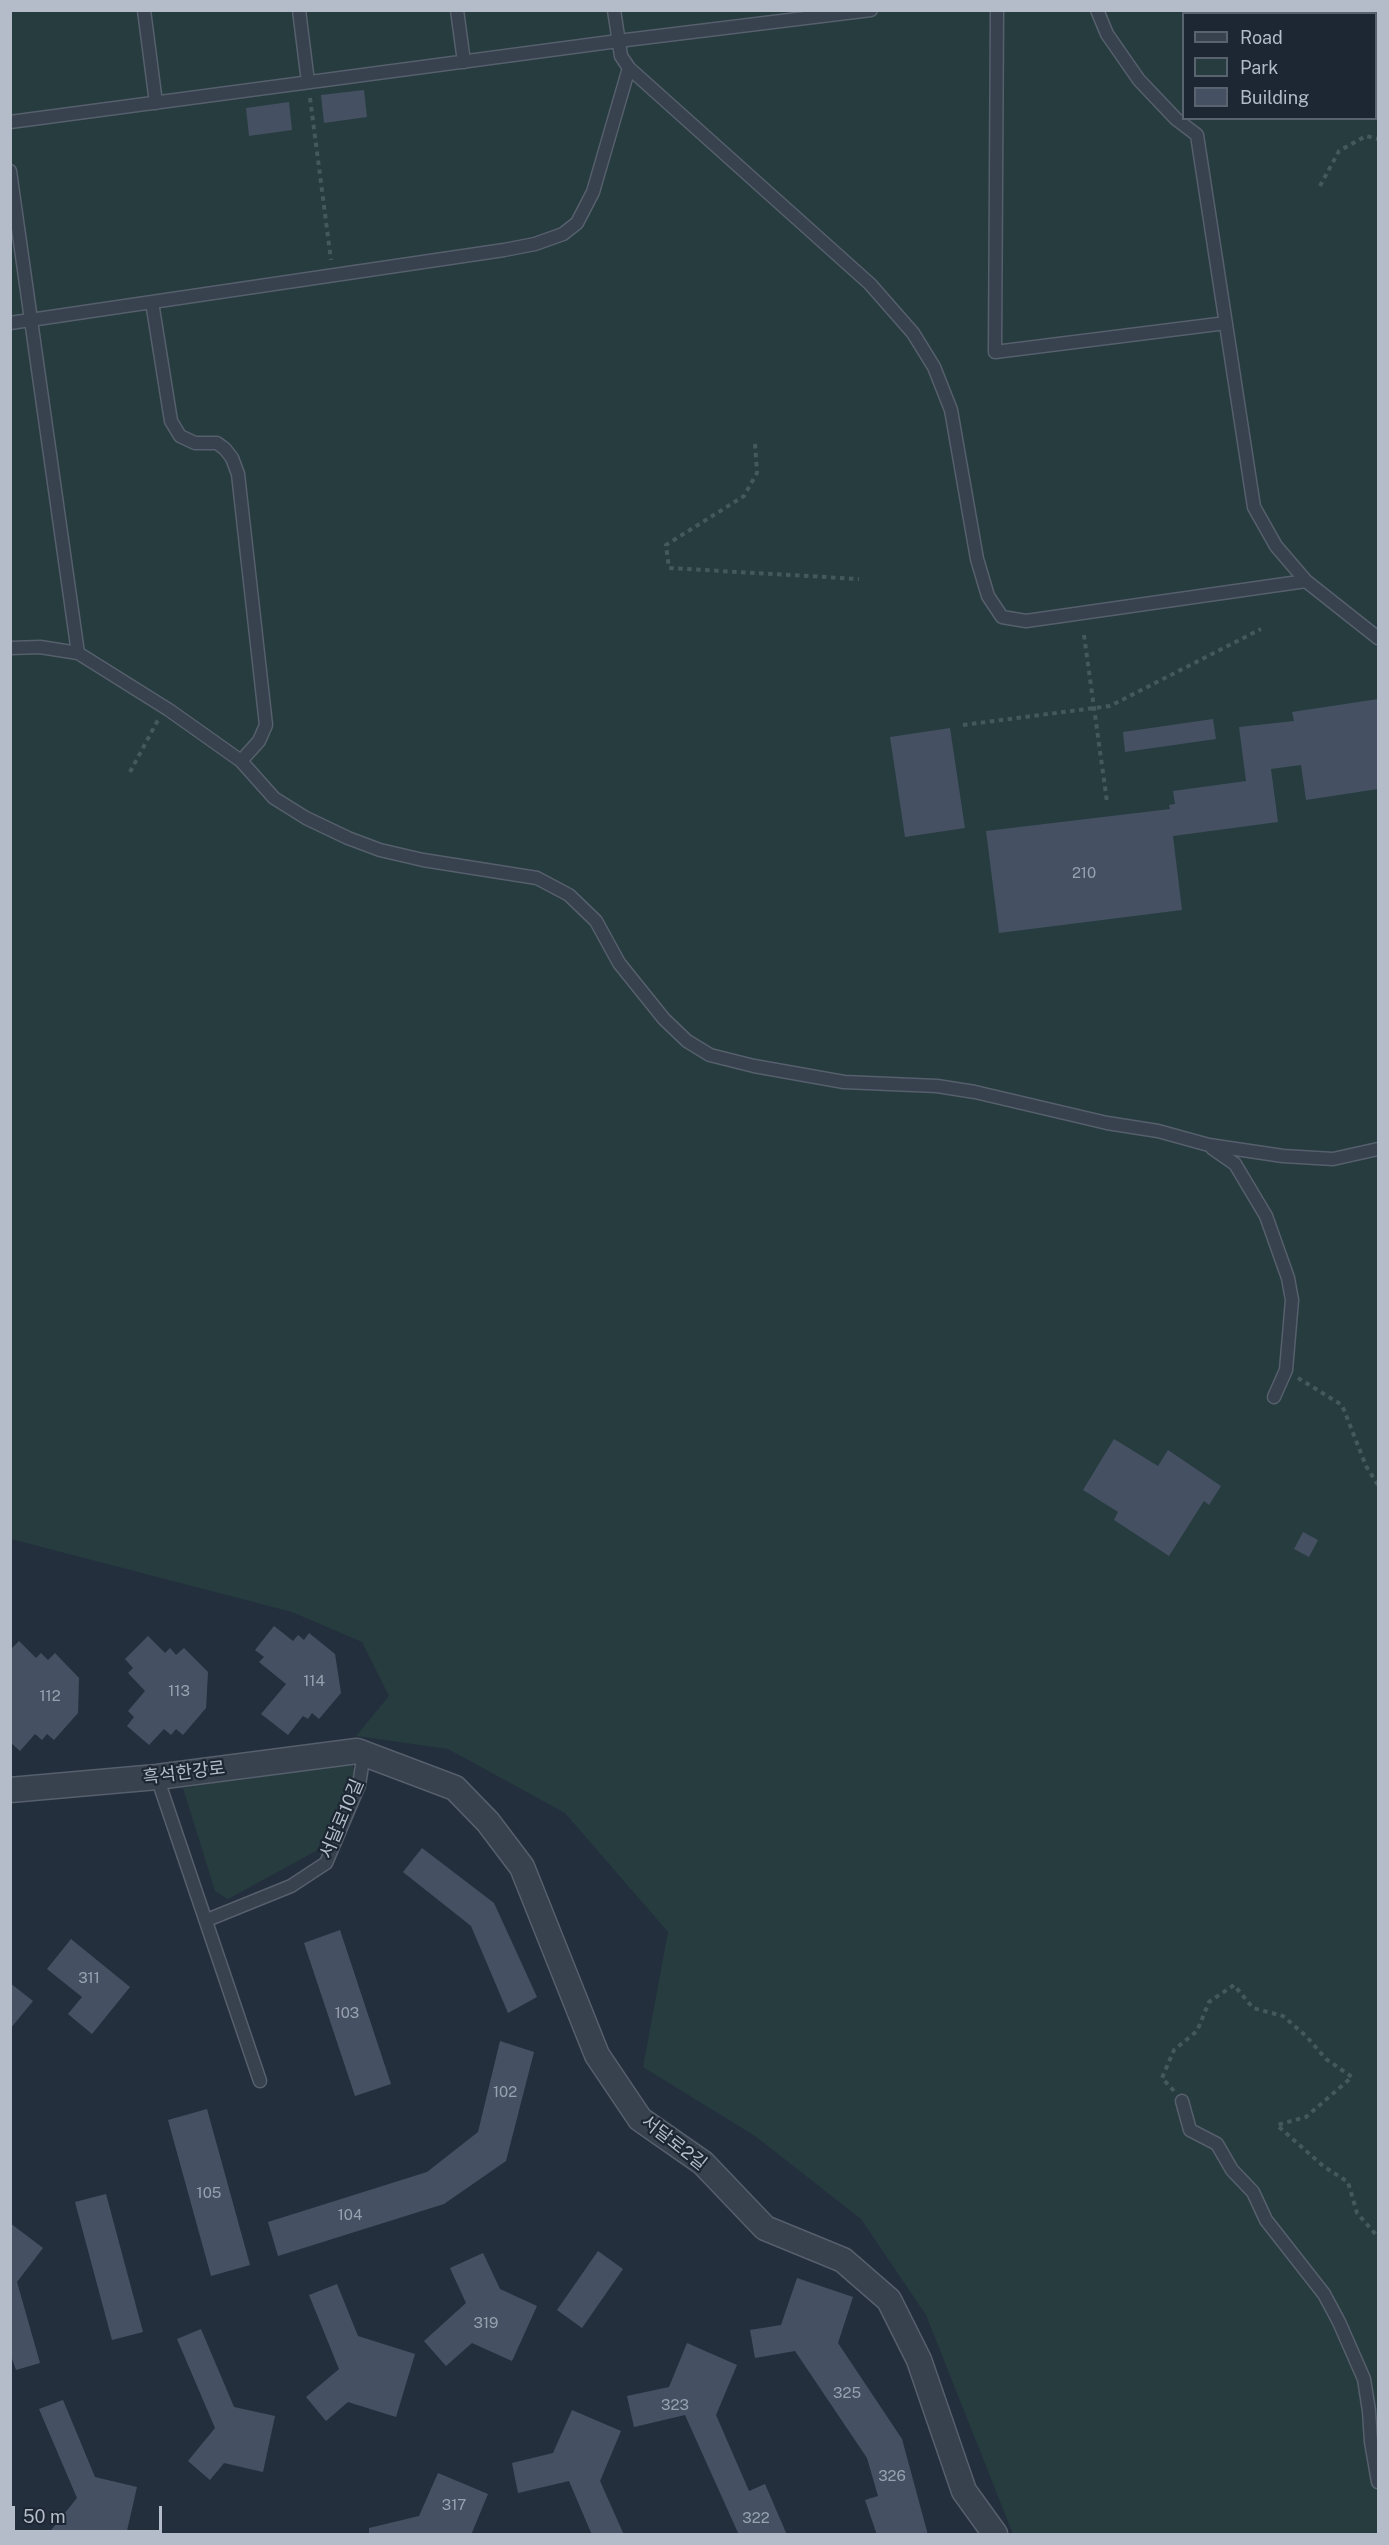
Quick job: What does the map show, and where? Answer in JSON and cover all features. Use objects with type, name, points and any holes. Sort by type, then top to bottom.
[{"type":"street","name":"흑석한강로","points":[[10,1790],[157,1777],[360,1752]]},
{"type":"street","name":"서달로2길","points":[[360,1752],[455,1788],[488,1822],[522,1867],[597,2055],[640,2119],[703,2163],[765,2228],[843,2260],[889,2300],[919,2360],[964,2492],[995,2535]]},
{"type":"lane","points":[[144,10],[156,103]]},
{"type":"lane","points":[[299,10],[308,82]]},
{"type":"lane","points":[[457,10],[464,62]]},
{"type":"lane","points":[[614,10],[621,56],[629,68],[864,278],[913,333],[934,367],[951,410],[977,559],[988,596],[1002,616],[1026,621],[1306,581]]},
{"type":"lane","points":[[10,122],[618,41],[871,10]]},
{"type":"lane","points":[[996,10],[995,352],[1226,323]]},
{"type":"lane","points":[[1097,10],[1107,34],[1139,80],[1176,119],[1197,135],[1254,507],[1276,546],[1306,581],[1378,638]]},
{"type":"lane","points":[[10,323],[535,244],[563,234],[578,223],[593,192],[629,68]]},
{"type":"lane","points":[[10,171],[78,653]]},
{"type":"lane","points":[[152,302],[171,421],[180,436],[195,443],[217,443],[225,449],[232,458],[238,474],[266,725],[259,741],[241,761]]},
{"type":"lane","points":[[10,648],[40,647],[78,653],[165,707],[241,761],[274,798],[306,818],[348,838],[380,850],[423,860],[537,878],[569,895],[596,921],[619,963],[664,1019],[687,1041],[710,1055],[754,1066],[844,1082],[937,1086],[975,1092],[1107,1123],[1158,1131],[1209,1145],[1283,1156],[1333,1159],[1378,1149]]},
{"type":"lane","points":[[1209,1145],[1235,1164],[1266,1216],[1288,1278],[1292,1300],[1286,1370],[1274,1397]]},
{"type":"lane","name":"서달로10길","points":[[207,1920],[291,1887],[326,1863],[359,1785],[360,1752]]},
{"type":"lane","points":[[157,1777],[260,2081]]},
{"type":"lane","points":[[1182,2101],[1190,2130],[1217,2144],[1232,2170],[1253,2192],[1266,2220],[1324,2294],[1339,2322],[1364,2379],[1378,2482]]},
{"type":"path","points":[[308,82],[333,276]]},
{"type":"path","points":[[1320,186],[1339,151],[1366,136],[1378,139]]},
{"type":"path","points":[[755,444],[757,473],[744,496],[666,545],[669,568],[859,579]]},
{"type":"path","points":[[963,725],[1110,706],[1261,629]]},
{"type":"path","points":[[1084,635],[1107,802]]},
{"type":"path","points":[[130,772],[165,707]]},
{"type":"path","points":[[1286,1370],[1311,1388],[1342,1405],[1366,1466],[1378,1485]]},
{"type":"path","points":[[1182,2101],[1162,2078],[1174,2050],[1197,2031],[1209,2002],[1234,1985],[1253,2008],[1283,2016],[1306,2036],[1326,2059],[1352,2077],[1306,2117],[1277,2125],[1323,2166],[1348,2182],[1357,2213],[1378,2237]]},
{"type":"green space","points":[[11,11],[1378,11],[1378,2534],[1013,2534],[926,2315],[861,2219],[755,2136],[643,2067],[668,1932],[565,1813],[448,1749],[356,1736],[389,1696],[362,1642],[292,1612],[11,1539]]},
{"type":"green space","points":[[351,1761],[355,1772],[353,1787],[316,1851],[228,1899],[215,1891],[183,1788]]},
{"type":"building","points":[[364,90],[367,117],[324,123],[321,95]]},
{"type":"building","points":[[289,102],[292,130],[249,136],[246,108]]},
{"type":"building","points":[[1378,699],[1378,789],[1306,800],[1301,765],[1271,769],[1278,822],[1173,836],[1182,910],[999,933],[986,831],[1170,809],[1169,805],[1175,804],[1173,791],[1246,781],[1239,727],[1294,721],[1292,712]]},
{"type":"building","points":[[1213,719],[1216,739],[1125,752],[1123,732]]},
{"type":"building","points":[[950,728],[965,828],[905,837],[890,737]]},
{"type":"building","points":[[1114,1439],[1158,1466],[1168,1450],[1221,1486],[1209,1505],[1204,1501],[1169,1556],[1114,1520],[1118,1512],[1083,1490]]},
{"type":"building","points":[[1303,1532],[1318,1540],[1309,1557],[1294,1549]]},
{"type":"building","points":[[274,1626],[293,1641],[298,1635],[304,1640],[309,1633],[335,1654],[341,1693],[319,1719],[312,1713],[308,1719],[303,1716],[288,1735],[261,1714],[286,1684],[259,1662],[264,1657],[255,1650]]},
{"type":"building","points":[[148,1636],[165,1653],[170,1648],[176,1655],[184,1648],[208,1672],[206,1708],[183,1735],[176,1729],[171,1735],[164,1729],[149,1745],[127,1726],[134,1717],[128,1711],[145,1691],[128,1673],[133,1668],[125,1659]]},
{"type":"building","points":[[19,1641],[36,1658],[41,1653],[48,1660],[55,1653],[79,1678],[78,1713],[54,1740],[47,1734],[42,1740],[35,1734],[20,1751],[10,1742],[10,1650]]},
{"type":"building","points":[[422,1848],[494,1903],[537,1997],[508,2013],[471,1926],[403,1872]]},
{"type":"building","points":[[340,1930],[391,2084],[355,2096],[304,1943]]},
{"type":"building","points":[[71,1939],[130,1987],[92,2034],[68,2014],[82,1997],[47,1969]]},
{"type":"building","points":[[10,1983],[33,2001],[10,2029]]},
{"type":"building","points":[[500,2041],[534,2052],[506,2161],[444,2204],[278,2256],[268,2222],[427,2172],[478,2132]]},
{"type":"building","points":[[207,2109],[250,2265],[211,2276],[168,2120]]},
{"type":"building","points":[[106,2194],[143,2332],[112,2340],[75,2202]]},
{"type":"building","points":[[10,2223],[43,2248],[17,2282],[40,2363],[16,2370],[10,2353]]},
{"type":"building","points":[[598,2251],[623,2269],[582,2328],[557,2310]]},
{"type":"building","points":[[483,2253],[500,2289],[537,2306],[512,2361],[472,2343],[446,2366],[424,2341],[466,2303],[450,2268]]},
{"type":"building","points":[[797,2278],[853,2297],[838,2343],[902,2439],[928,2535],[877,2535],[865,2500],[878,2496],[867,2458],[795,2351],[755,2358],[750,2330],[781,2325]]},
{"type":"building","points":[[337,2284],[358,2336],[415,2354],[396,2417],[348,2402],[326,2421],[306,2397],[339,2369],[309,2295]]},
{"type":"building","points":[[201,2329],[234,2407],[275,2416],[263,2472],[224,2463],[210,2480],[188,2461],[215,2428],[177,2339]]},
{"type":"building","points":[[687,2343],[737,2365],[716,2415],[749,2491],[765,2484],[787,2535],[739,2535],[685,2415],[634,2427],[627,2396],[669,2387]]},
{"type":"building","points":[[63,2400],[95,2477],[137,2487],[126,2535],[47,2535],[77,2498],[39,2409]]},
{"type":"building","points":[[572,2410],[621,2431],[600,2481],[624,2535],[592,2535],[569,2481],[518,2493],[512,2463],[553,2453]]},
{"type":"building","points":[[438,2473],[488,2494],[471,2535],[369,2535],[369,2528],[419,2516]]}]
